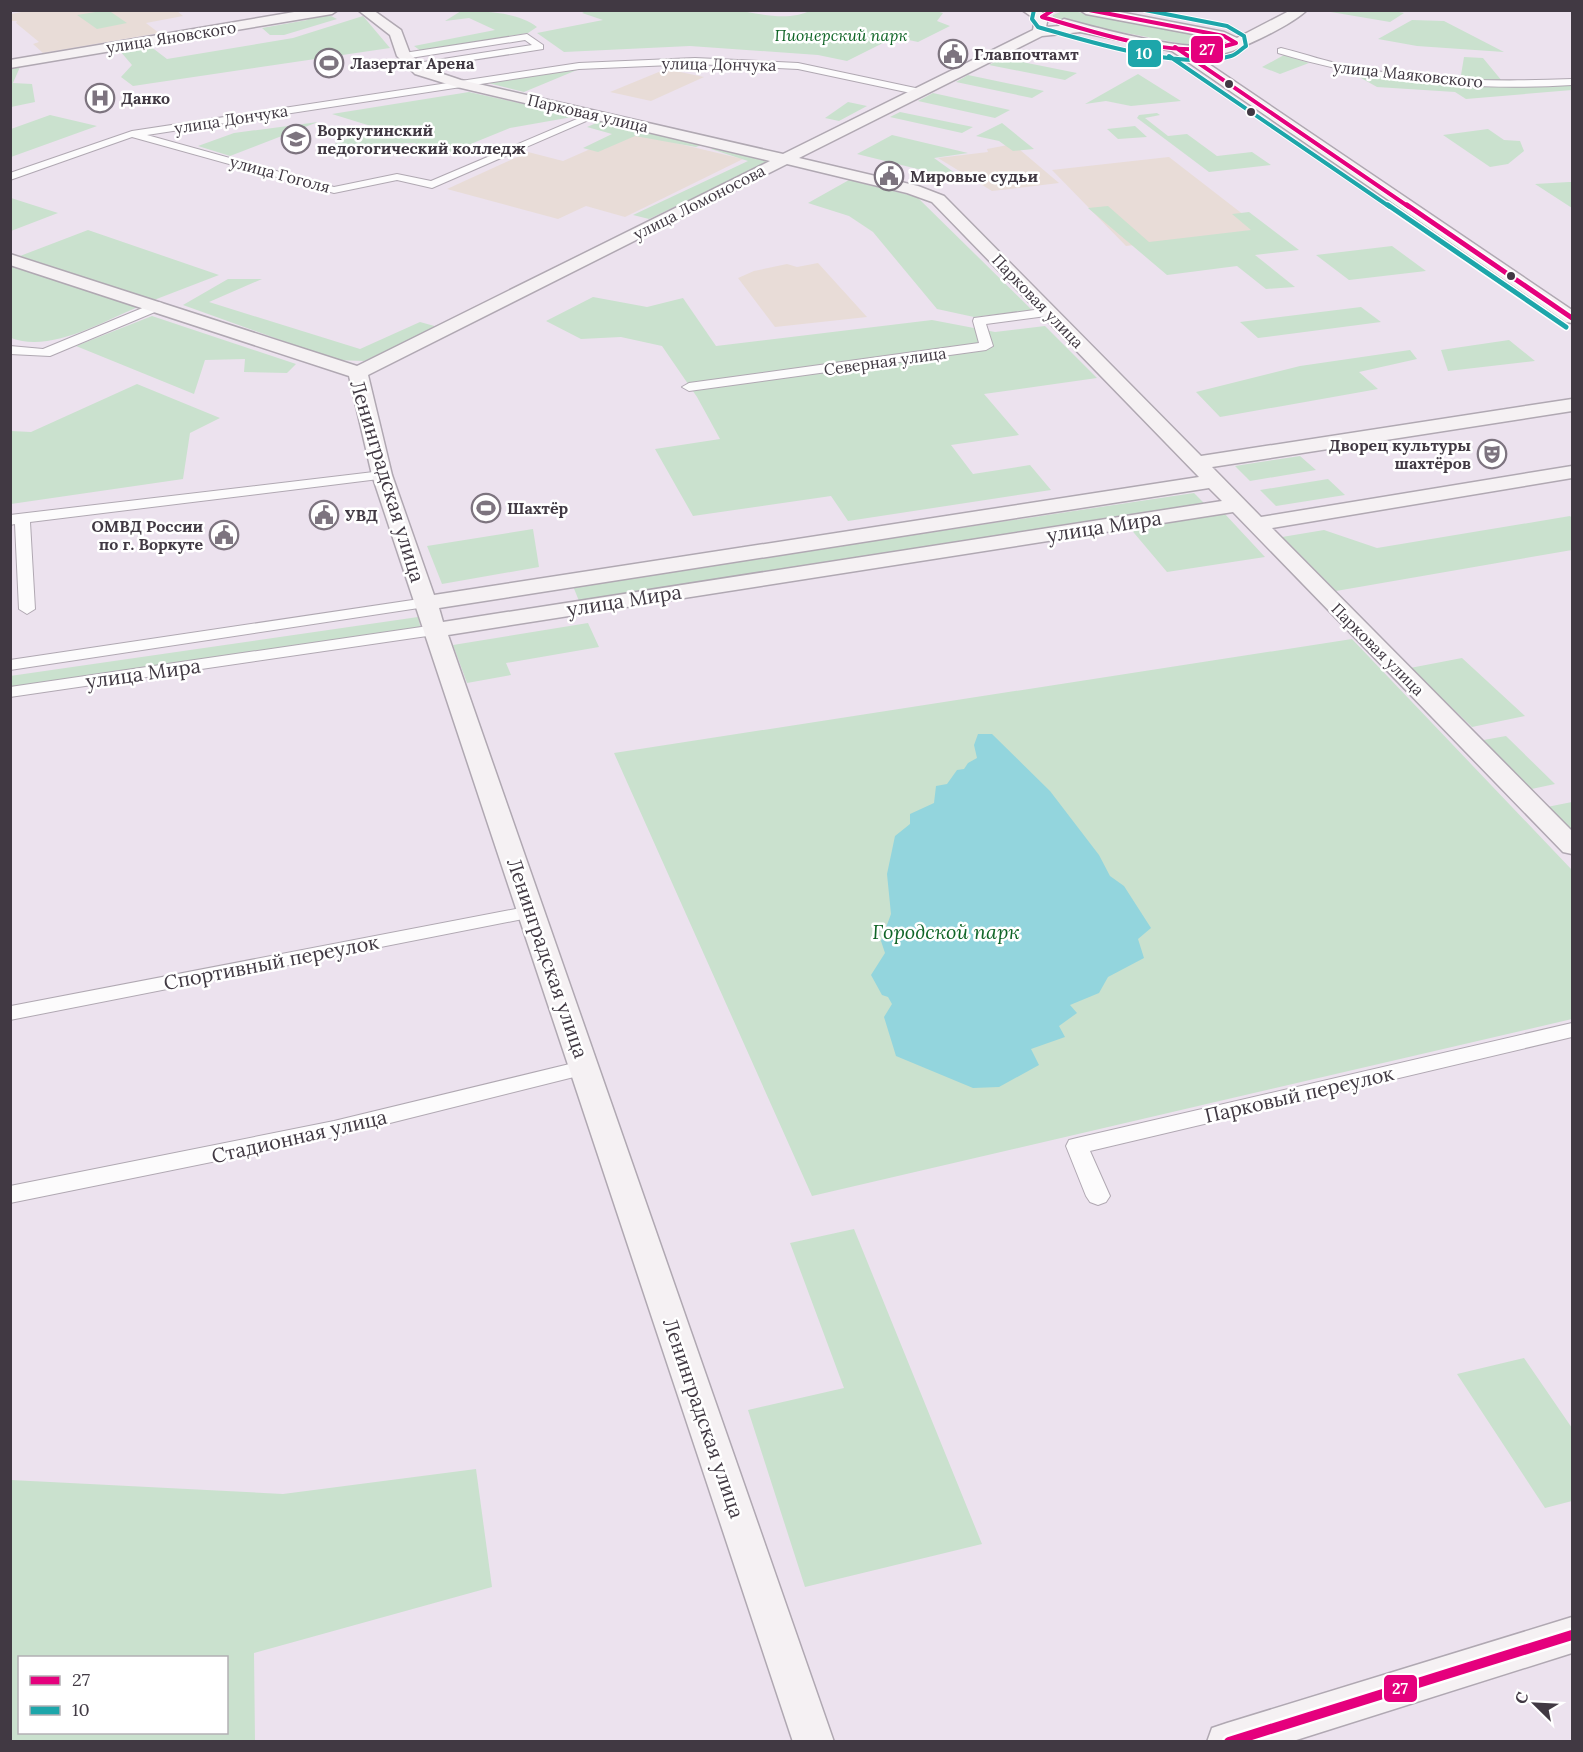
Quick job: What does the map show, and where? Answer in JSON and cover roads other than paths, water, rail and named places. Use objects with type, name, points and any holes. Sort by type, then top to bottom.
[{"type":"main road","name":"улица Яновского","points":[[10,64],[332,10]]},
{"type":"main road","points":[[364,10],[396,33],[409,61]]},
{"type":"main road","points":[[1028,10],[1041,25],[1079,28],[1175,47],[1203,50],[1252,37],[1301,10]]},
{"type":"main road","name":"улица Ломоносова","points":[[358,373],[920,92],[1041,25],[1054,10]]},
{"type":"main road","points":[[1086,10],[1229,42]]},
{"type":"main road","points":[[1205,68],[1229,42]]},
{"type":"main road","points":[[1175,47],[1572,318]]},
{"type":"main road","name":"Парковая улица","points":[[409,61],[420,71],[459,83],[912,189],[938,199],[1572,846]]},
{"type":"main road","name":"Ленинградская улица","points":[[10,259],[358,373],[382,475],[814,1742]]},
{"type":"main road","points":[[1196,464],[1572,405]]},
{"type":"main road","points":[[1255,524],[1572,472]]},
{"type":"main road","name":"улица Мира","points":[[431,616],[1213,481]]},
{"type":"main road","name":"улица Мира","points":[[431,616],[1237,505]]},
{"type":"main road","points":[[1227,1742],[1572,1635]]},
{"type":"street","points":[[527,37],[540,47],[409,61],[527,37]]},
{"type":"street","name":"улица Маяковского","points":[[1281,51],[1318,63],[1416,78],[1504,84],[1572,82]]},
{"type":"street","name":"улица Дончука","points":[[10,177],[132,134],[579,66],[695,61],[798,66],[920,92]]},
{"type":"street","name":"улица Гоголя","points":[[132,134],[333,190],[397,177],[432,185],[594,115]]},
{"type":"street","points":[[10,350],[45,353],[157,306]]},
{"type":"street","name":"Северная улица","points":[[689,387],[986,346],[979,321],[1049,312]]},
{"type":"street","points":[[27,609],[16,520],[382,475]]},
{"type":"street","name":"улица Мира","points":[[10,664],[431,616]]},
{"type":"street","name":"улица Мира","points":[[10,692],[431,616]]},
{"type":"street","name":"Спортивный переулок","points":[[11,1013],[531,912]]},
{"type":"street","name":"Парковый переулок","points":[[1098,1196],[1077,1146],[1572,1030]]},
{"type":"street","name":"Стадионная улица","points":[[10,1196],[334,1129],[586,1068]]},
{"type":"water","points":[[978,734],[992,734],[1050,791],[1099,855],[1110,876],[1124,886],[1151,928],[1138,939],[1144,958],[1108,977],[1099,993],[1070,1005],[1077,1013],[1059,1026],[1065,1037],[1031,1049],[1039,1065],[999,1087],[973,1088],[896,1056],[884,1017],[892,1004],[888,997],[882,995],[871,975],[885,953],[881,941],[891,914],[887,874],[895,836],[910,824],[910,814],[934,803],[936,786],[947,784],[957,770],[964,769],[968,763],[977,758],[974,745]]},
{"type":"place","name":"Главпочтамт","points":[[953,54]]},
{"type":"place","name":"Лазертаг Арена","points":[[329,63]]},
{"type":"place","name":"Данко","points":[[100,98]]},
{"type":"place","name":"Воркутинский педогогический колледж","points":[[296,139]]},
{"type":"place","name":"Мировые судьи","points":[[889,176]]},
{"type":"place","name":"Дворец культуры шахтёров","points":[[1492,454]]},
{"type":"place","name":"Шахтёр","points":[[486,508]]},
{"type":"place","name":"УВД","points":[[324,515]]},
{"type":"place","name":"ОМВД России по г. Воркуте","points":[[224,535]]},
{"type":"park label","name":"Пионерский парк","points":[[841,35]]},
{"type":"park label","name":"Городской парк","points":[[946,931]]}]
